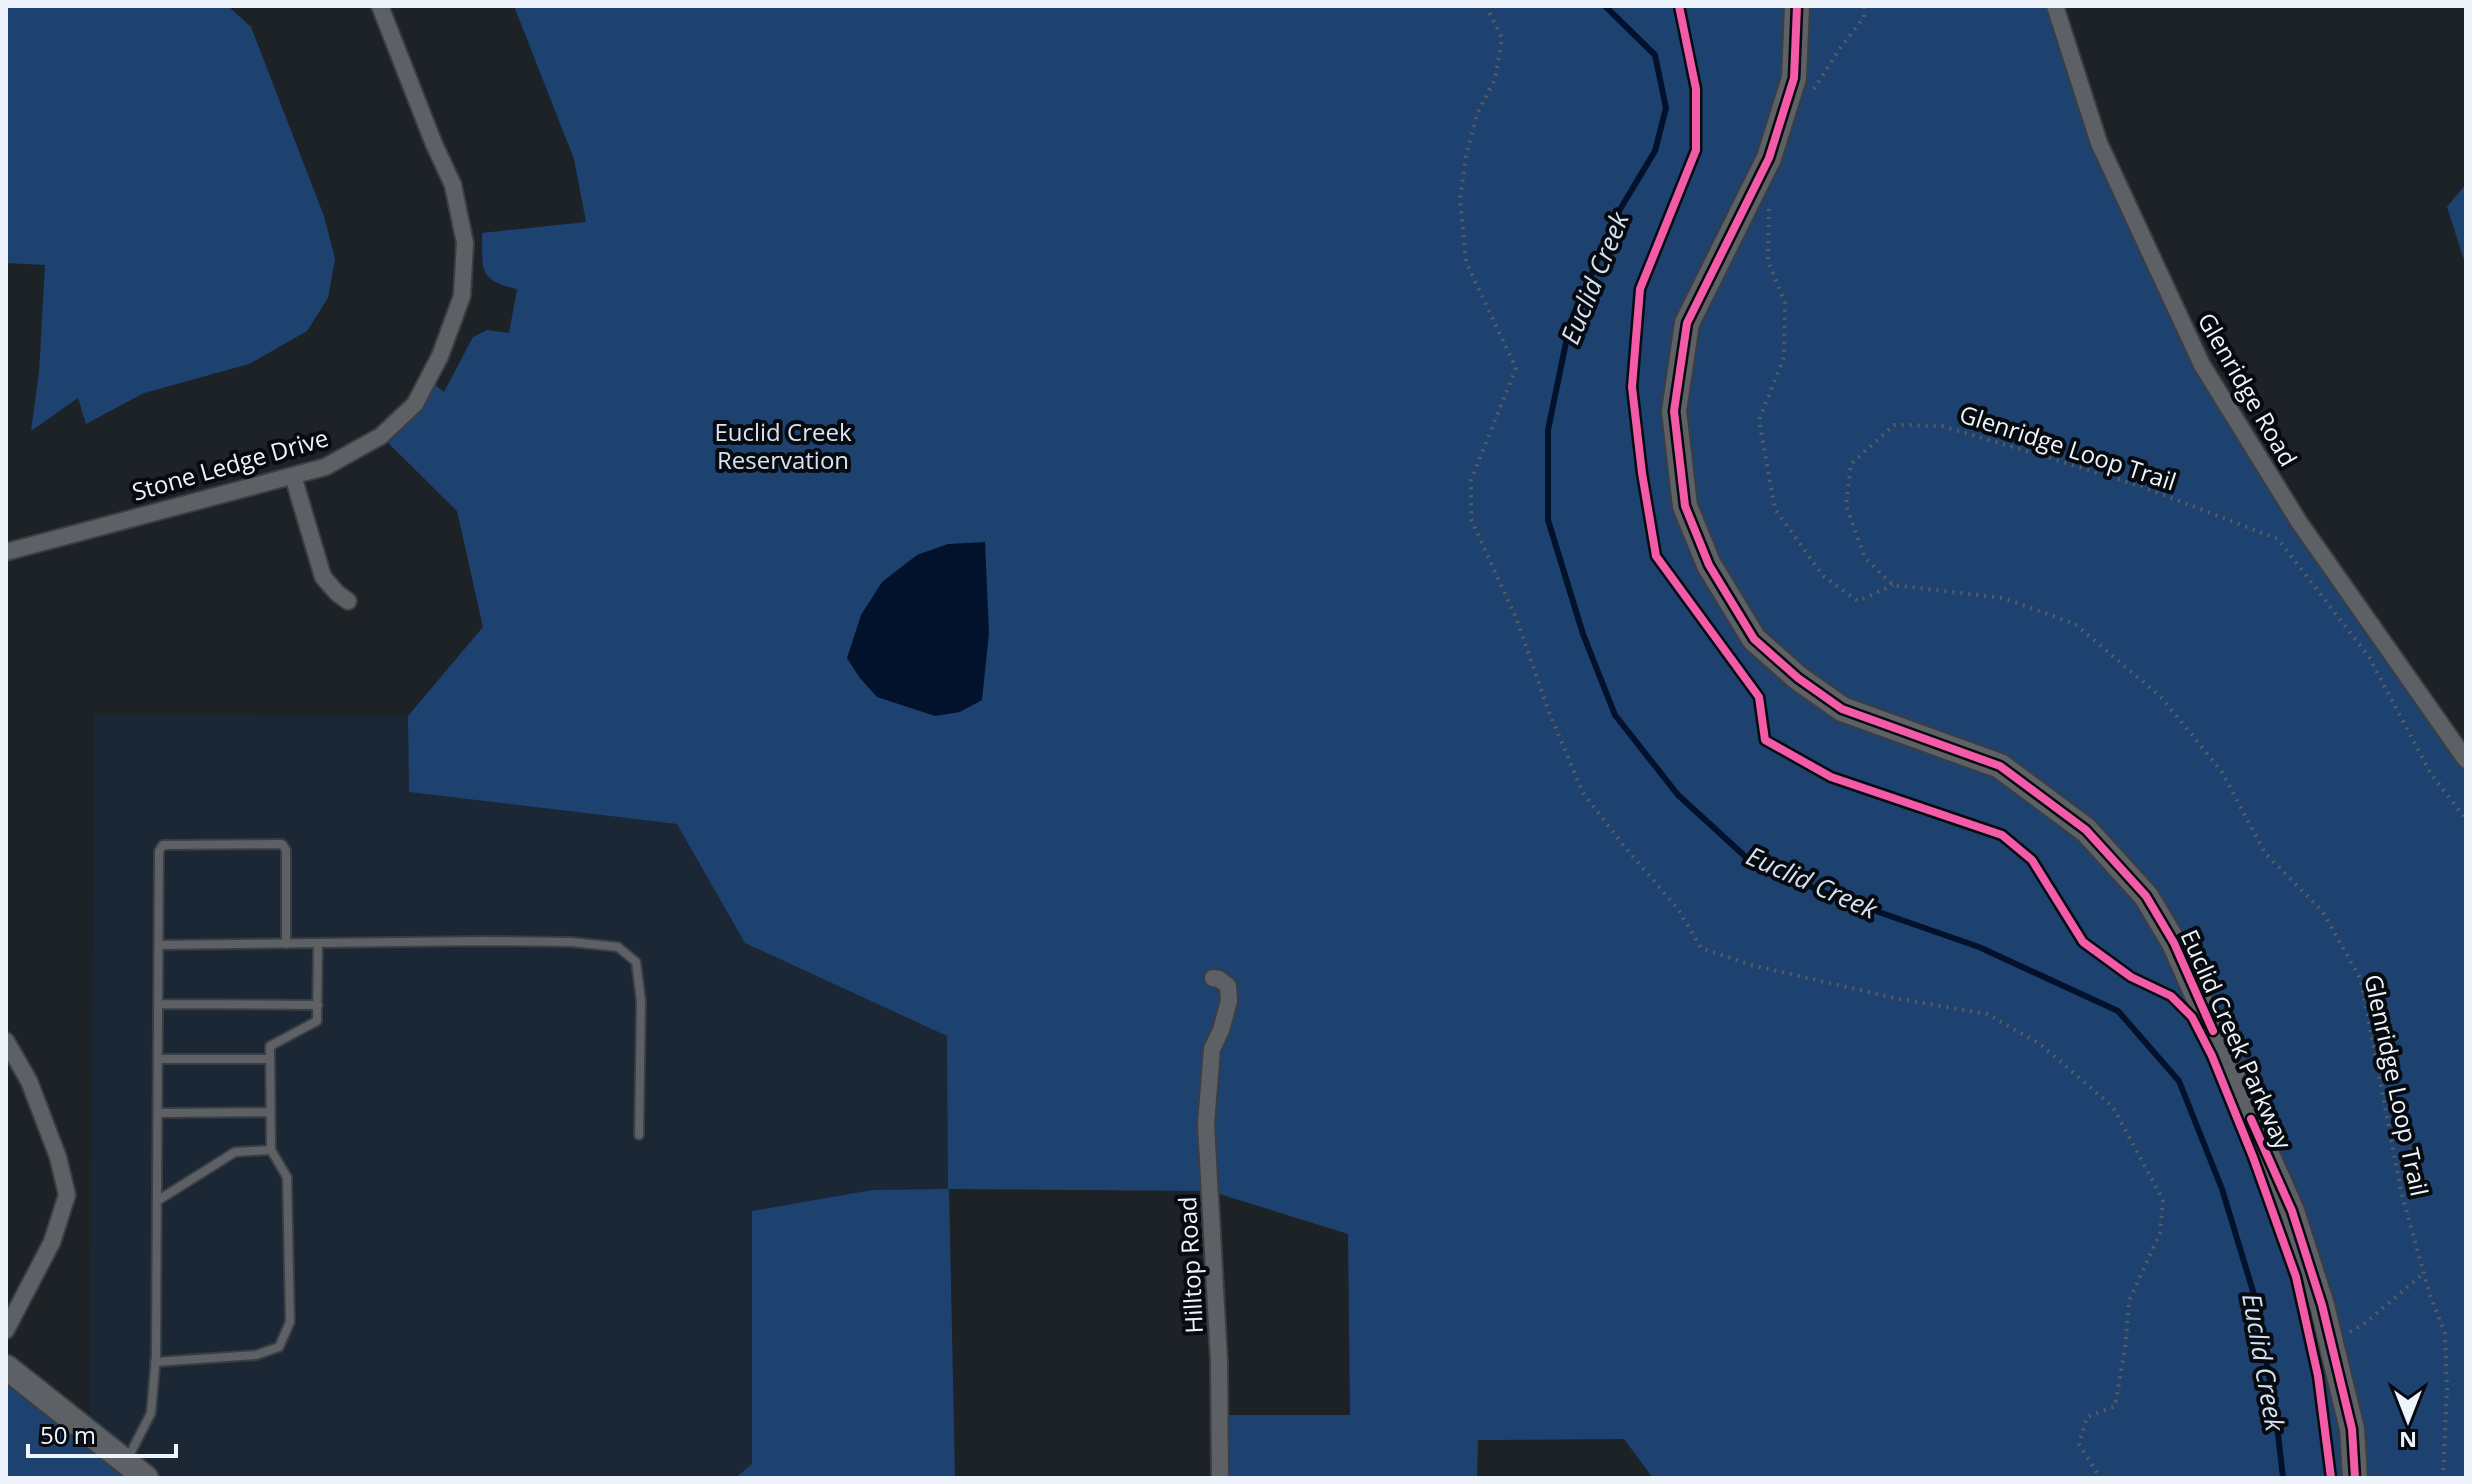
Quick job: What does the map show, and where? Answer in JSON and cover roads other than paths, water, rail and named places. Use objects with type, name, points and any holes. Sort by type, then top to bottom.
[{"type":"street","name":"Stone Ledge Drive","points":[[6,552],[325,467],[381,436],[415,404],[440,356],[462,296],[465,243],[453,185],[380,6]]},
{"type":"street","name":"Euclid Creek Parkway","points":[[1797,6],[1794,78],[1769,158],[1687,323],[1674,411],[1685,506],[1709,565],[1754,639],[1798,678],[1842,709],[2000,766],[2086,830],[2146,896],[2174,943],[2292,1211],[2322,1305],[2352,1429],[2355,1478]]},
{"type":"street","name":"Glenridge Road","points":[[2055,6],[2099,143],[2202,365],[2299,522],[2466,760]]},
{"type":"street","points":[[293,476],[323,577],[348,601]]},
{"type":"street","name":"Hilltop Road","points":[[1213,978],[1228,986],[1229,1001],[1212,1049],[1206,1124],[1219,1361],[1220,1478]]},
{"type":"street","points":[[6,1041],[29,1081],[58,1157],[67,1195],[52,1242],[6,1330]]},
{"type":"street","points":[[6,1367],[146,1478]]},
{"type":"lane","points":[[125,1462],[151,1413],[155,1362],[159,851],[163,845],[282,844],[286,850],[286,944]]},
{"type":"lane","points":[[159,945],[485,941],[571,942],[618,947],[636,962],[641,1001],[639,1135]]},
{"type":"lane","points":[[155,1362],[256,1355],[279,1347],[290,1322],[287,1177],[271,1150],[270,1059],[272,1043],[317,1021],[318,943]]},
{"type":"lane","points":[[159,1004],[318,1005]]},
{"type":"lane","points":[[159,1059],[270,1059]]},
{"type":"lane","points":[[159,1113],[270,1112]]},
{"type":"lane","points":[[157,1201],[235,1152],[271,1150]]},
{"type":"waterway","name":"Euclid Creek","points":[[1605,6],[1655,55],[1666,108],[1655,151],[1619,211],[1570,323],[1548,430],[1548,520],[1583,634],[1615,715],[1678,795],[1748,859],[1830,895],[1979,947],[2118,1011],[2179,1081],[2222,1189],[2256,1301],[2276,1416],[2283,1478]]},
{"type":"park label","name":"Euclid Creek Reservation","points":[[783,445]]}]
